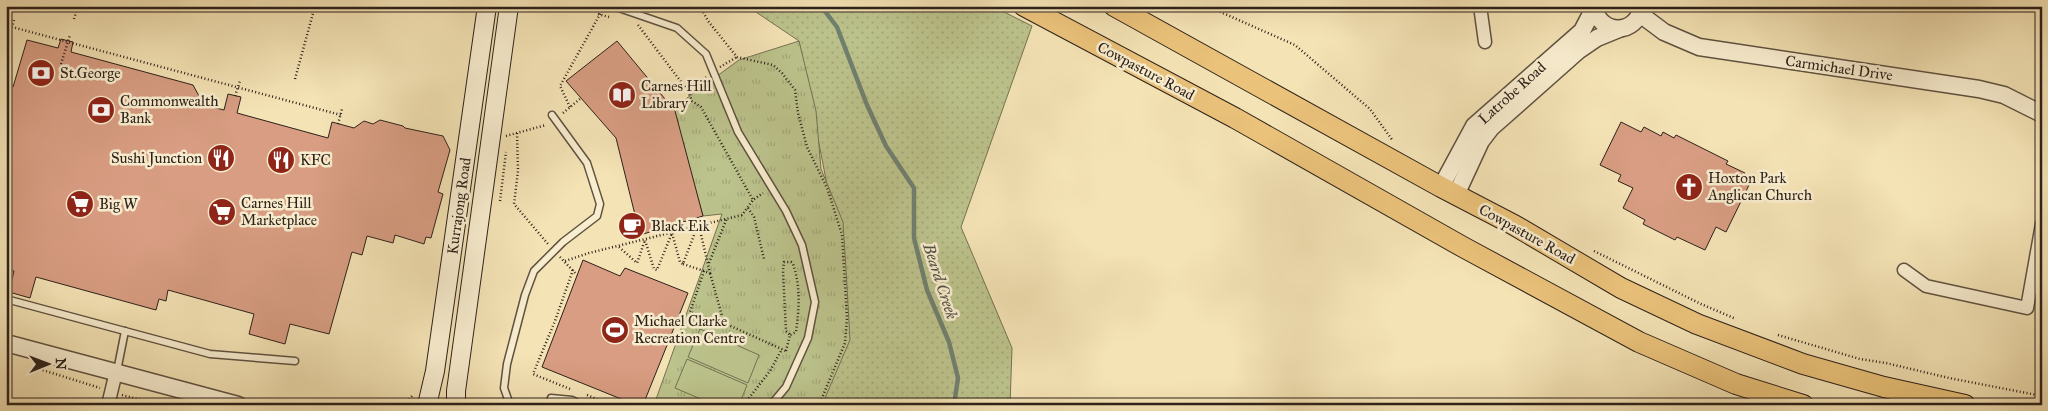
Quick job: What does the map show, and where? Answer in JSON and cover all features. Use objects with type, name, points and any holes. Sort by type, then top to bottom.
[{"type":"main road","name":"Kurrajong Road","points":[[427,405],[435,371],[488,6]]},
{"type":"main road","name":"Cowpasture Road","points":[[1024,6],[1235,118],[1463,247],[1639,342],[1736,384],[1803,405]]},
{"type":"main road","name":"Cowpasture Road","points":[[1114,6],[1448,191],[1514,225],[1620,288],[1728,337],[1812,367],[1884,387],[1965,405]]},
{"type":"main road","name":"Kurrajong Road","points":[[456,405],[456,391],[510,8]]},
{"type":"street","points":[[1480,6],[1485,42]]},
{"type":"street","name":"Latrobe Road","points":[[1448,191],[1474,126],[1582,31],[1594,7]]},
{"type":"street","points":[[1594,7],[1600,21],[1605,25],[1619,29]]},
{"type":"street","name":"Latrobe Road","points":[[1448,191],[1481,141],[1492,128],[1578,51],[1597,38],[1632,25],[1641,10]]},
{"type":"street","name":"Carmichael Drive","points":[[1641,10],[1664,32],[1699,47],[1979,89],[2004,95],[2042,114]]},
{"type":"street","points":[[1904,270],[1926,286],[2027,308],[2042,224]]},
{"type":"street","points":[[6,344],[238,405]]},
{"type":"street","points":[[108,405],[116,372]]},
{"type":"lane","points":[[613,6],[677,28],[706,54],[738,132],[786,212],[802,245],[815,302],[808,338],[786,387],[771,405]]},
{"type":"lane","points":[[510,405],[504,388],[507,364],[525,295],[534,271],[554,251],[597,216],[600,204],[587,163],[552,115]]},
{"type":"lane","points":[[6,299],[210,354],[295,361]]},
{"type":"lane","points":[[116,372],[125,331]]},
{"type":"lane","points":[[548,405],[551,398],[572,400],[582,405]]},
{"type":"path","points":[[74,19],[78,6]]},
{"type":"path","points":[[295,78],[315,6]]},
{"type":"path","points":[[570,107],[560,86],[604,6]]},
{"type":"path","points":[[700,6],[708,21],[737,57],[773,65],[795,90],[798,113],[807,147],[828,190],[842,235],[847,318],[845,343],[819,405]]},
{"type":"path","points":[[1208,6],[1295,44],[1370,109],[1396,144]]},
{"type":"path","points":[[598,14],[617,18]]},
{"type":"path","points":[[14,20],[12,27],[67,43],[341,115]]},
{"type":"path","points":[[635,22],[688,91],[692,101],[701,107],[753,200]]},
{"type":"path","points":[[61,64],[70,35]]},
{"type":"path","points":[[688,91],[713,71],[737,57]]},
{"type":"path","points":[[235,96],[240,81]]},
{"type":"path","points":[[289,101],[290,95]]},
{"type":"path","points":[[338,124],[342,109]]},
{"type":"path","points":[[505,136],[535,128]]},
{"type":"path","points":[[517,133],[518,171],[514,204],[577,275]]},
{"type":"path","points":[[564,262],[742,215],[753,200],[764,192],[770,198]]},
{"type":"path","points":[[748,208],[754,217],[764,259]]},
{"type":"path","points":[[708,265],[727,218]]},
{"type":"path","points":[[683,264],[698,226]]},
{"type":"path","points":[[698,226],[724,323]]},
{"type":"path","points":[[645,240],[654,269],[657,270],[672,233]]},
{"type":"path","points":[[672,233],[680,262],[710,273]]},
{"type":"path","points":[[619,246],[637,263],[645,240]]},
{"type":"path","points":[[1590,249],[1692,300],[1744,323]]},
{"type":"path","points":[[786,351],[790,335],[796,332],[799,305],[796,271],[793,264],[784,262],[786,331],[790,335]]},
{"type":"path","points":[[573,270],[555,321],[533,374],[576,391]]},
{"type":"path","points":[[704,271],[690,312],[724,323],[800,356]]},
{"type":"path","points":[[1770,333],[1860,359],[2042,396]]},
{"type":"path","points":[[747,405],[749,398],[770,371],[782,349]]},
{"type":"path","points":[[34,368],[160,405]]},
{"type":"path","points":[[584,394],[611,405]]},
{"type":"green space","points":[[747,6],[992,6],[1032,26],[961,227],[1012,348],[1010,405],[821,405],[828,190],[799,41]]},
{"type":"green space","points":[[799,41],[816,111],[821,169],[843,222],[850,340],[822,405],[654,405],[722,214],[703,216],[672,109],[739,60]]},
{"type":"green space","points":[[700,329],[759,355],[748,383],[688,357]]},
{"type":"green space","points":[[687,359],[747,385],[739,405],[715,405],[675,388]]},
{"type":"building","name":"Carnes Hill Marketplace","points":[[61,39],[73,42],[71,52],[193,85],[204,105],[224,110],[228,94],[241,97],[237,113],[328,138],[332,122],[354,128],[364,121],[373,124],[380,120],[405,128],[443,136],[450,150],[438,192],[443,194],[431,238],[426,237],[424,244],[395,235],[393,243],[367,236],[362,255],[352,252],[329,334],[290,324],[285,344],[249,334],[254,314],[168,290],[166,301],[159,299],[156,310],[36,277],[30,298],[9,292],[14,271],[6,269],[6,85],[13,87],[27,40],[58,48]]},
{"type":"building","points":[[617,41],[675,111],[703,216],[640,235],[616,138],[566,81]]},
{"type":"building","name":"Hoxton Park Anglican Church","points":[[1621,122],[1641,132],[1644,127],[1661,136],[1663,132],[1674,138],[1676,135],[1728,161],[1726,164],[1745,173],[1741,181],[1749,185],[1726,232],[1716,227],[1705,250],[1677,237],[1675,240],[1643,224],[1645,220],[1623,208],[1633,188],[1618,181],[1621,175],[1600,165]]},
{"type":"building","name":"Michael Clarke Recreation Centre","points":[[583,260],[620,276],[625,268],[688,293],[643,405],[636,405],[542,367]]},
{"type":"waterway","name":"Beard Creek","points":[[821,6],[837,27],[867,105],[886,146],[914,188],[914,238],[927,290],[949,342],[958,378],[954,405]]},
{"type":"place","name":"St.George","points":[[41,73]]},
{"type":"place","name":"Carnes Hill Library","points":[[622,95]]},
{"type":"place","name":"Commonwealth Bank","points":[[101,110]]},
{"type":"place","name":"Sushi Junction","points":[[221,158]]},
{"type":"place","name":"KFC","points":[[281,160]]},
{"type":"place","name":"Hoxton Park Anglican Church","points":[[1689,187]]},
{"type":"place","name":"Big W","points":[[80,204]]},
{"type":"place","name":"Carnes Hill Marketplace","points":[[222,212]]},
{"type":"place","name":"Black Eik","points":[[632,226]]},
{"type":"place","name":"Michael Clarke Recreation Centre","points":[[615,330]]}]
